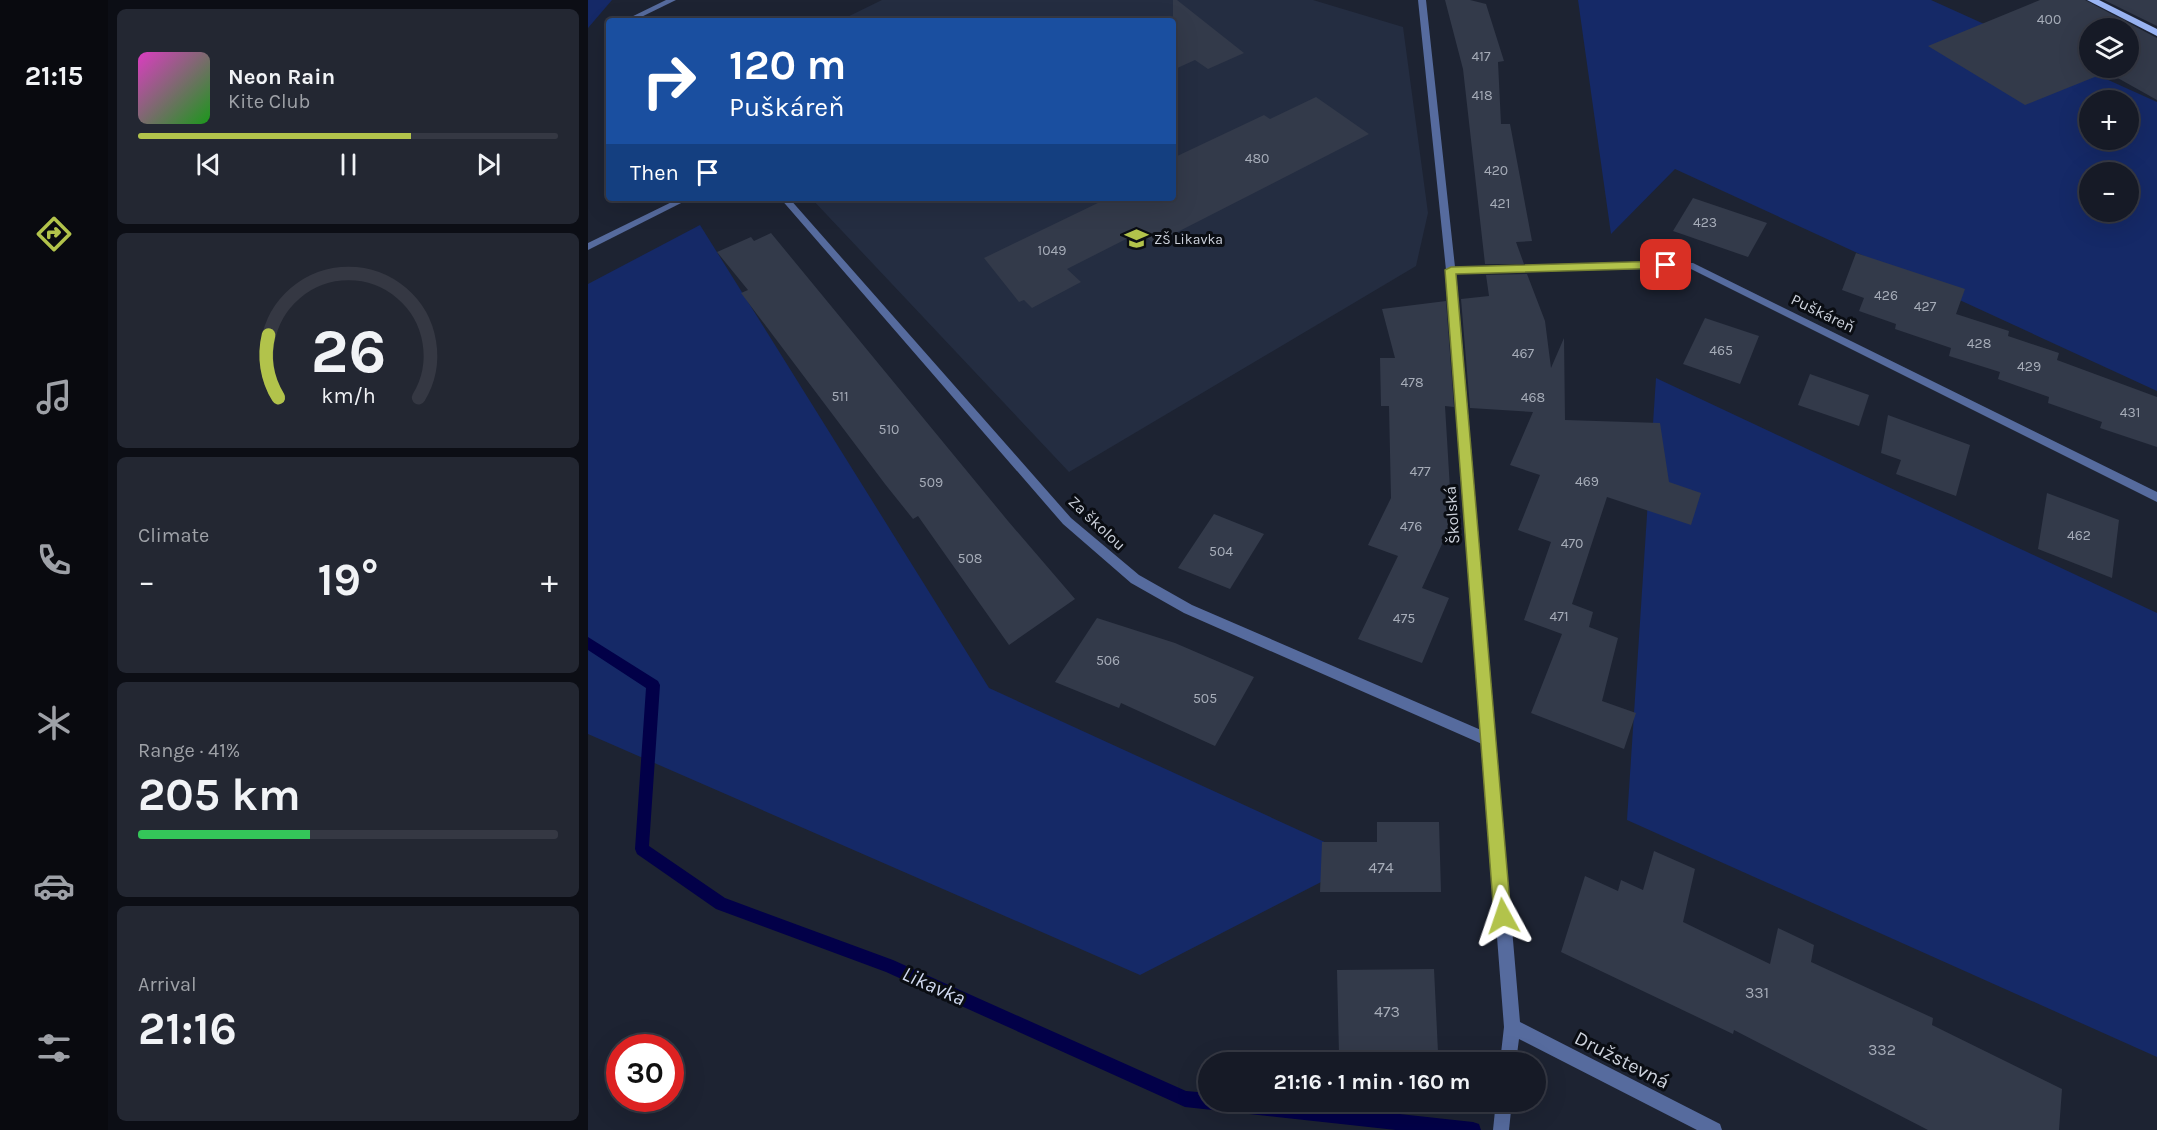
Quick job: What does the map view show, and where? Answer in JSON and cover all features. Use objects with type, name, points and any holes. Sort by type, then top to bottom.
[{"type":"main road","points":[[2092,0],[2157,33]]},
{"type":"street","points":[[633,18],[672,0]]},
{"type":"street","name":"Školská","points":[[1422,0],[1451,270],[1512,1027],[1509,1052]]},
{"type":"street","points":[[588,247],[681,201]]},
{"type":"street","name":"Za školou","points":[[787,201],[1067,521],[1135,579],[1188,609],[1487,739]]},
{"type":"street","name":"Puškáreň","points":[[1451,270],[1689,265],[2157,497]]},
{"type":"street","name":"Družstevná","points":[[1512,1027],[1714,1130]]},
{"type":"street","points":[[1501,1130],[1503,1112]]},
{"type":"shaded area","points":[[588,0],[612,0],[588,28]]},
{"type":"shaded area","name":"ZŠ Likavka","points":[[882,0],[1313,0],[1403,27],[1428,213],[1416,266],[1069,472],[814,201],[1176,201],[1176,18],[845,18]]},
{"type":"shaded area","points":[[1578,0],[1931,0],[2079,67],[2079,78],[2104,78],[2130,90],[2079,90],[2079,150],[2139,150],[2139,94],[2157,102],[2157,391],[1675,169],[1611,234]]},
{"type":"shaded area","points":[[700,225],[989,688],[1364,860],[1140,975],[588,734],[588,284]]},
{"type":"shaded area","points":[[1656,378],[2157,613],[2157,1057],[1627,820]]},
{"type":"building","points":[[1173,0],[1177,0],[1244,53],[1208,69],[1195,60],[1176,69],[1176,18],[1173,18]]},
{"type":"building","points":[[1445,0],[1470,0],[1486,4],[1504,61],[1498,62],[1501,124],[1510,124],[1532,241],[1516,242],[1524,264],[1485,264],[1463,69]]},
{"type":"building","points":[[2040,0],[2085,0],[2119,18],[2079,18],[2079,78],[2092,78],[2025,105],[1928,46]]},
{"type":"building","points":[[2104,0],[2157,0],[2157,26]]},
{"type":"building","points":[[2139,28],[2157,38],[2157,100],[2118,78],[2139,78]]},
{"type":"building","points":[[1316,97],[1369,134],[1154,244],[1140,232],[1067,269],[1081,282],[1032,308],[1024,300],[1019,302],[984,258],[1102,201],[1176,201],[1176,157],[1264,115],[1270,119]]},
{"type":"building","points":[[1693,198],[1767,223],[1748,257],[1673,231]]},
{"type":"building","points":[[771,233],[1075,599],[1009,645],[918,516],[913,519],[885,484],[741,293],[748,290],[717,252],[751,237],[754,241]]},
{"type":"building","points":[[1856,253],[1965,289],[1956,314],[2009,331],[2008,336],[2059,353],[2057,360],[2157,397],[2157,447],[2100,428],[2102,422],[2048,403],[2049,397],[1998,379],[2000,372],[1949,356],[1951,348],[1895,329],[1896,324],[1859,311],[1864,298],[1842,290]]},
{"type":"building","points":[[1527,274],[1545,321],[1551,368],[1564,338],[1565,420],[1660,423],[1669,482],[1701,493],[1691,525],[1607,497],[1572,604],[1593,612],[1589,627],[1618,638],[1602,701],[1636,713],[1624,749],[1531,713],[1562,634],[1524,620],[1551,542],[1518,530],[1540,475],[1510,465],[1533,412],[1470,408],[1461,299],[1489,296],[1486,275]]},
{"type":"building","points":[[1446,301],[1454,407],[1445,406],[1452,522],[1422,588],[1449,598],[1422,663],[1358,639],[1398,556],[1368,545],[1391,498],[1389,406],[1381,406],[1380,358],[1395,358],[1382,309]]},
{"type":"building","points":[[1705,318],[1759,336],[1740,384],[1683,364]]},
{"type":"building","points":[[1810,374],[1869,395],[1859,426],[1798,405]]},
{"type":"building","points":[[1888,415],[1970,445],[1956,496],[1896,474],[1901,460],[1881,453]]},
{"type":"building","points":[[2047,493],[2119,520],[2112,578],[2038,549]]},
{"type":"building","points":[[1214,514],[1264,534],[1230,589],[1178,568]]},
{"type":"building","points":[[1097,618],[1175,643],[1254,677],[1215,746],[1121,703],[1119,708],[1055,682]]},
{"type":"building","points":[[1377,822],[1439,822],[1441,892],[1320,892],[1322,842],[1377,842]]},
{"type":"building","points":[[1654,851],[1695,869],[1683,922],[1770,964],[1778,928],[1814,945],[1811,962],[1933,1018],[1932,1025],[2062,1089],[2059,1130],[1928,1130],[1734,1030],[1733,1034],[1561,952],[1585,876],[1618,891],[1621,880],[1643,890]]},
{"type":"building","points":[[1434,969],[1438,1052],[1339,1052],[1337,970]]},
{"type":"waterway","name":"Likavka","points":[[588,643],[653,685],[642,849],[721,904],[888,965],[1185,1099],[1473,1130]]},
{"type":"place","name":"ZŠ Likavka","points":[[1136,239]]},
{"type":"route","points":[[1503,916],[1451,270],[1666,265]]}]
